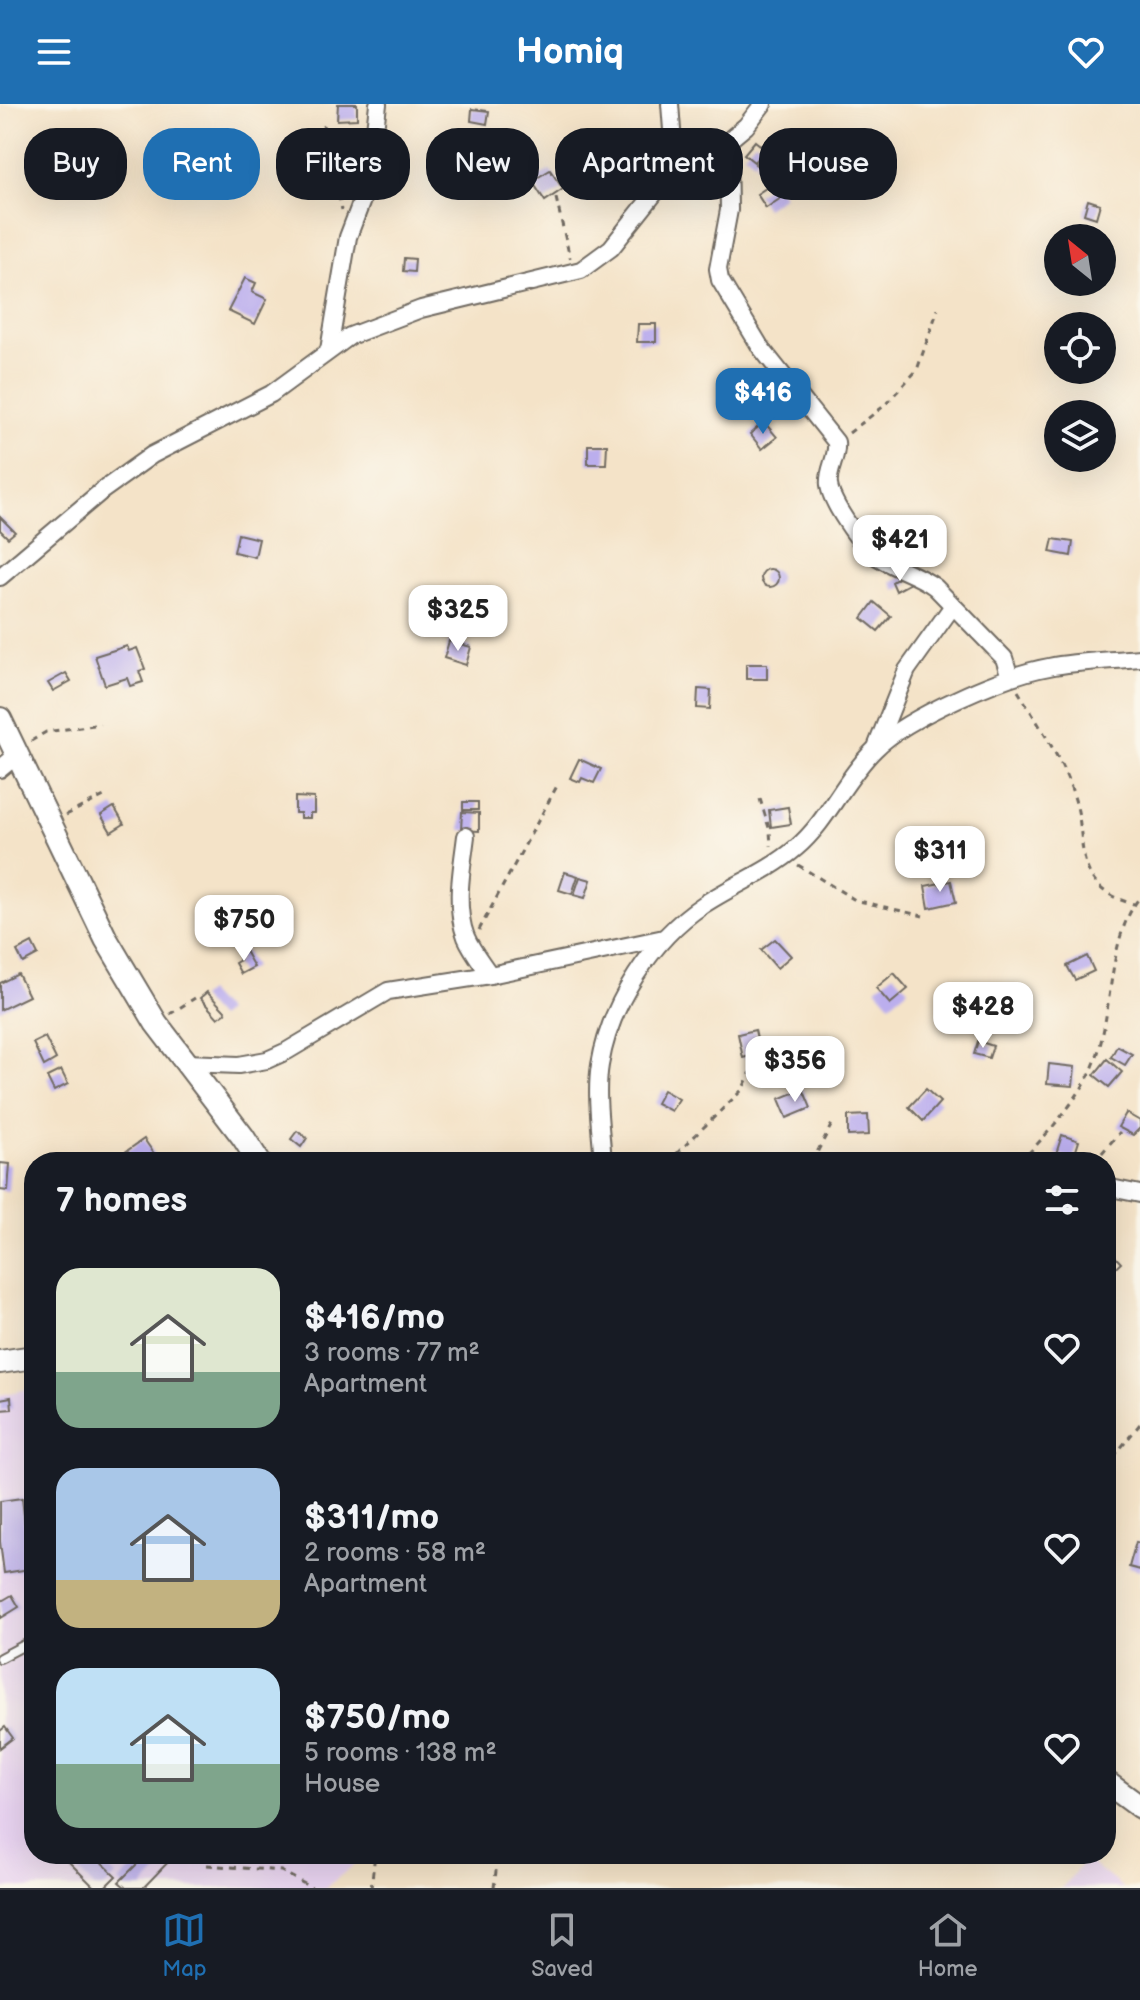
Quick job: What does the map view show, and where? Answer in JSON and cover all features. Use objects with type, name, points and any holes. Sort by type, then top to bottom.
[{"type":"street","points":[[329,350],[348,237],[369,182],[378,104]]},
{"type":"street","points":[[670,104],[672,128]]},
{"type":"street","points":[[743,128],[763,104]]},
{"type":"street","points":[[0,577],[103,490],[152,455],[271,394],[350,336],[421,309],[574,273],[611,248],[650,200]]},
{"type":"street","points":[[729,200],[718,269],[720,280],[761,348],[836,442],[829,486],[833,498],[873,554],[935,587],[1004,658],[1010,677]]},
{"type":"street","points":[[877,747],[907,670],[952,607]]},
{"type":"street","points":[[603,1152],[600,1067],[607,1036],[622,1001],[664,938],[700,906],[778,861],[818,825],[848,778],[877,747],[903,727],[1010,677],[1050,667],[1140,658]]},
{"type":"street","points":[[0,719],[8,762],[52,822],[106,939],[156,1023],[253,1152]]},
{"type":"street","points":[[466,836],[460,879],[461,913],[470,947],[490,975]]},
{"type":"street","points":[[186,1063],[239,1065],[267,1060],[388,991],[490,975],[664,938]]},
{"type":"street","points":[[1116,1189],[1140,1194]]},
{"type":"street","points":[[0,1362],[24,1358]]},
{"type":"street","points":[[1116,1789],[1140,1807]]},
{"type":"lane","points":[[0,1658],[24,1645]]},
{"type":"path","points":[[323,125],[348,237]]},
{"type":"path","points":[[556,200],[574,273]]},
{"type":"path","points":[[836,442],[884,406],[917,370],[938,309]]},
{"type":"path","points":[[1010,677],[1068,780],[1077,806],[1087,868],[1093,879],[1103,891],[1120,901],[1134,904]]},
{"type":"path","points":[[8,762],[32,739],[46,732],[100,724]]},
{"type":"path","points":[[470,947],[557,786]]},
{"type":"path","points":[[52,822],[106,795]]},
{"type":"path","points":[[760,799],[778,861],[855,900],[923,916]]},
{"type":"path","points":[[1030,1152],[1092,1069],[1110,1000],[1120,941],[1134,904],[1140,897]]},
{"type":"path","points":[[156,1023],[195,998]]},
{"type":"path","points":[[678,1152],[742,1090],[753,1068]]},
{"type":"path","points":[[817,1152],[833,1122]]},
{"type":"path","points":[[1103,1152],[1120,1132]]},
{"type":"path","points":[[1116,1454],[1140,1424]]},
{"type":"path","points":[[371,1888],[374,1864]]},
{"type":"path","points":[[494,1888],[497,1864]]},
{"type":"path","points":[[207,1865],[281,1871],[312,1888]]},
{"type":"shaded area","points":[[24,1390],[24,1864],[355,1864],[325,1888],[0,1888],[0,1395]]},
{"type":"shaded area","points":[[1082,1864],[1092,1864],[1123,1888],[1062,1888]]},
{"type":"building","points":[[338,104],[357,104],[357,119],[337,120]]},
{"type":"building","points":[[472,109],[489,111],[487,124],[471,121]]},
{"type":"building","points":[[755,141],[759,144],[759,156],[754,162],[744,154]]},
{"type":"building","points":[[550,170],[555,177],[555,194],[545,201],[539,192],[539,177]]},
{"type":"building","points":[[761,200],[778,200],[766,208]]},
{"type":"building","points":[[1088,200],[1100,204],[1096,218],[1084,214]]},
{"type":"building","points":[[404,258],[415,259],[414,272],[403,271]]},
{"type":"building","points":[[245,278],[256,283],[252,292],[267,299],[255,324],[228,311]]},
{"type":"building","points":[[638,324],[656,324],[656,342],[637,342]]},
{"type":"building","points":[[764,422],[777,437],[762,449],[750,434]]},
{"type":"building","points":[[588,445],[607,445],[606,464],[588,464]]},
{"type":"building","points":[[0,517],[15,532],[8,538],[0,530]]},
{"type":"building","points":[[238,534],[259,539],[255,557],[234,552]]},
{"type":"building","points":[[1053,539],[1073,542],[1071,556],[1050,552]]},
{"type":"building","points":[[770,569],[779,578],[770,587],[761,578]]},
{"type":"building","points":[[904,575],[909,584],[896,591],[892,582]]},
{"type":"building","points":[[874,602],[891,616],[878,631],[862,618]]},
{"type":"building","points":[[449,641],[471,647],[466,665],[444,658]]},
{"type":"building","points":[[127,646],[129,651],[137,648],[145,669],[139,671],[143,682],[130,686],[127,678],[105,685],[95,656]]},
{"type":"building","points":[[746,664],[767,664],[767,679],[746,679]]},
{"type":"building","points":[[66,673],[71,681],[53,691],[48,683]]},
{"type":"building","points":[[698,689],[711,690],[710,709],[697,708]]},
{"type":"building","points":[[579,759],[601,769],[594,783],[582,778],[580,782],[570,778]]},
{"type":"building","points":[[295,797],[314,798],[314,813],[310,813],[310,818],[300,818],[300,813],[295,813]]},
{"type":"building","points":[[463,802],[478,802],[478,810],[463,810]]},
{"type":"building","points":[[114,807],[124,824],[111,832],[101,815]]},
{"type":"building","points":[[788,807],[791,824],[771,827],[769,810]]},
{"type":"building","points":[[462,812],[479,813],[479,831],[461,830]]},
{"type":"building","points":[[565,872],[578,876],[572,894],[559,890]]},
{"type":"building","points":[[580,877],[591,880],[585,898],[574,895]]},
{"type":"building","points":[[951,881],[956,902],[929,908],[925,886]]},
{"type":"building","points":[[775,939],[791,956],[777,968],[761,950]]},
{"type":"building","points":[[32,943],[38,955],[23,963],[17,951]]},
{"type":"building","points":[[245,951],[254,967],[241,974],[235,963],[240,960],[238,955]]},
{"type":"building","points":[[1087,956],[1094,971],[1075,980],[1067,966]]},
{"type":"building","points":[[894,973],[908,989],[890,1004],[876,988]]},
{"type":"building","points":[[18,974],[29,996],[0,1010],[0,983]]},
{"type":"building","points":[[207,992],[226,1012],[218,1018],[200,998]]},
{"type":"building","points":[[755,1030],[760,1053],[743,1058],[738,1034]]},
{"type":"building","points":[[45,1037],[56,1059],[44,1066],[33,1043]]},
{"type":"building","points":[[978,1041],[993,1046],[989,1058],[974,1054]]},
{"type":"building","points":[[1117,1046],[1132,1054],[1125,1065],[1111,1057]]},
{"type":"building","points":[[1107,1059],[1122,1072],[1109,1087],[1094,1075]]},
{"type":"building","points":[[1049,1064],[1075,1067],[1073,1086],[1047,1084]]},
{"type":"building","points":[[61,1070],[68,1084],[54,1091],[47,1077]]},
{"type":"building","points":[[803,1089],[811,1108],[787,1118],[779,1099]]},
{"type":"building","points":[[926,1089],[940,1102],[923,1121],[909,1107]]},
{"type":"building","points":[[663,1090],[679,1099],[671,1111],[656,1103]]},
{"type":"building","points":[[1126,1113],[1140,1121],[1140,1128],[1133,1135],[1118,1127]]},
{"type":"building","points":[[868,1115],[869,1135],[848,1136],[848,1116]]},
{"type":"building","points":[[297,1131],[307,1138],[301,1147],[291,1139]]},
{"type":"building","points":[[1062,1135],[1079,1141],[1076,1152],[1057,1152]]},
{"type":"building","points":[[144,1139],[153,1152],[125,1152]]},
{"type":"building","points":[[0,1163],[10,1164],[8,1191],[0,1190]]},
{"type":"building","points":[[11,1397],[12,1409],[0,1410],[0,1399]]},
{"type":"building","points":[[22,1498],[24,1570],[4,1573],[0,1501]]},
{"type":"building","points":[[1136,1542],[1140,1543],[1140,1570],[1129,1567]]},
{"type":"building","points":[[12,1595],[19,1607],[1,1618],[0,1602]]},
{"type":"building","points":[[5,1727],[13,1738],[0,1748],[0,1731]]},
{"type":"building","points":[[71,1864],[103,1864],[116,1876],[104,1888],[95,1888]]},
{"type":"building","points":[[137,1864],[166,1864],[143,1888],[126,1888],[119,1882]]}]
